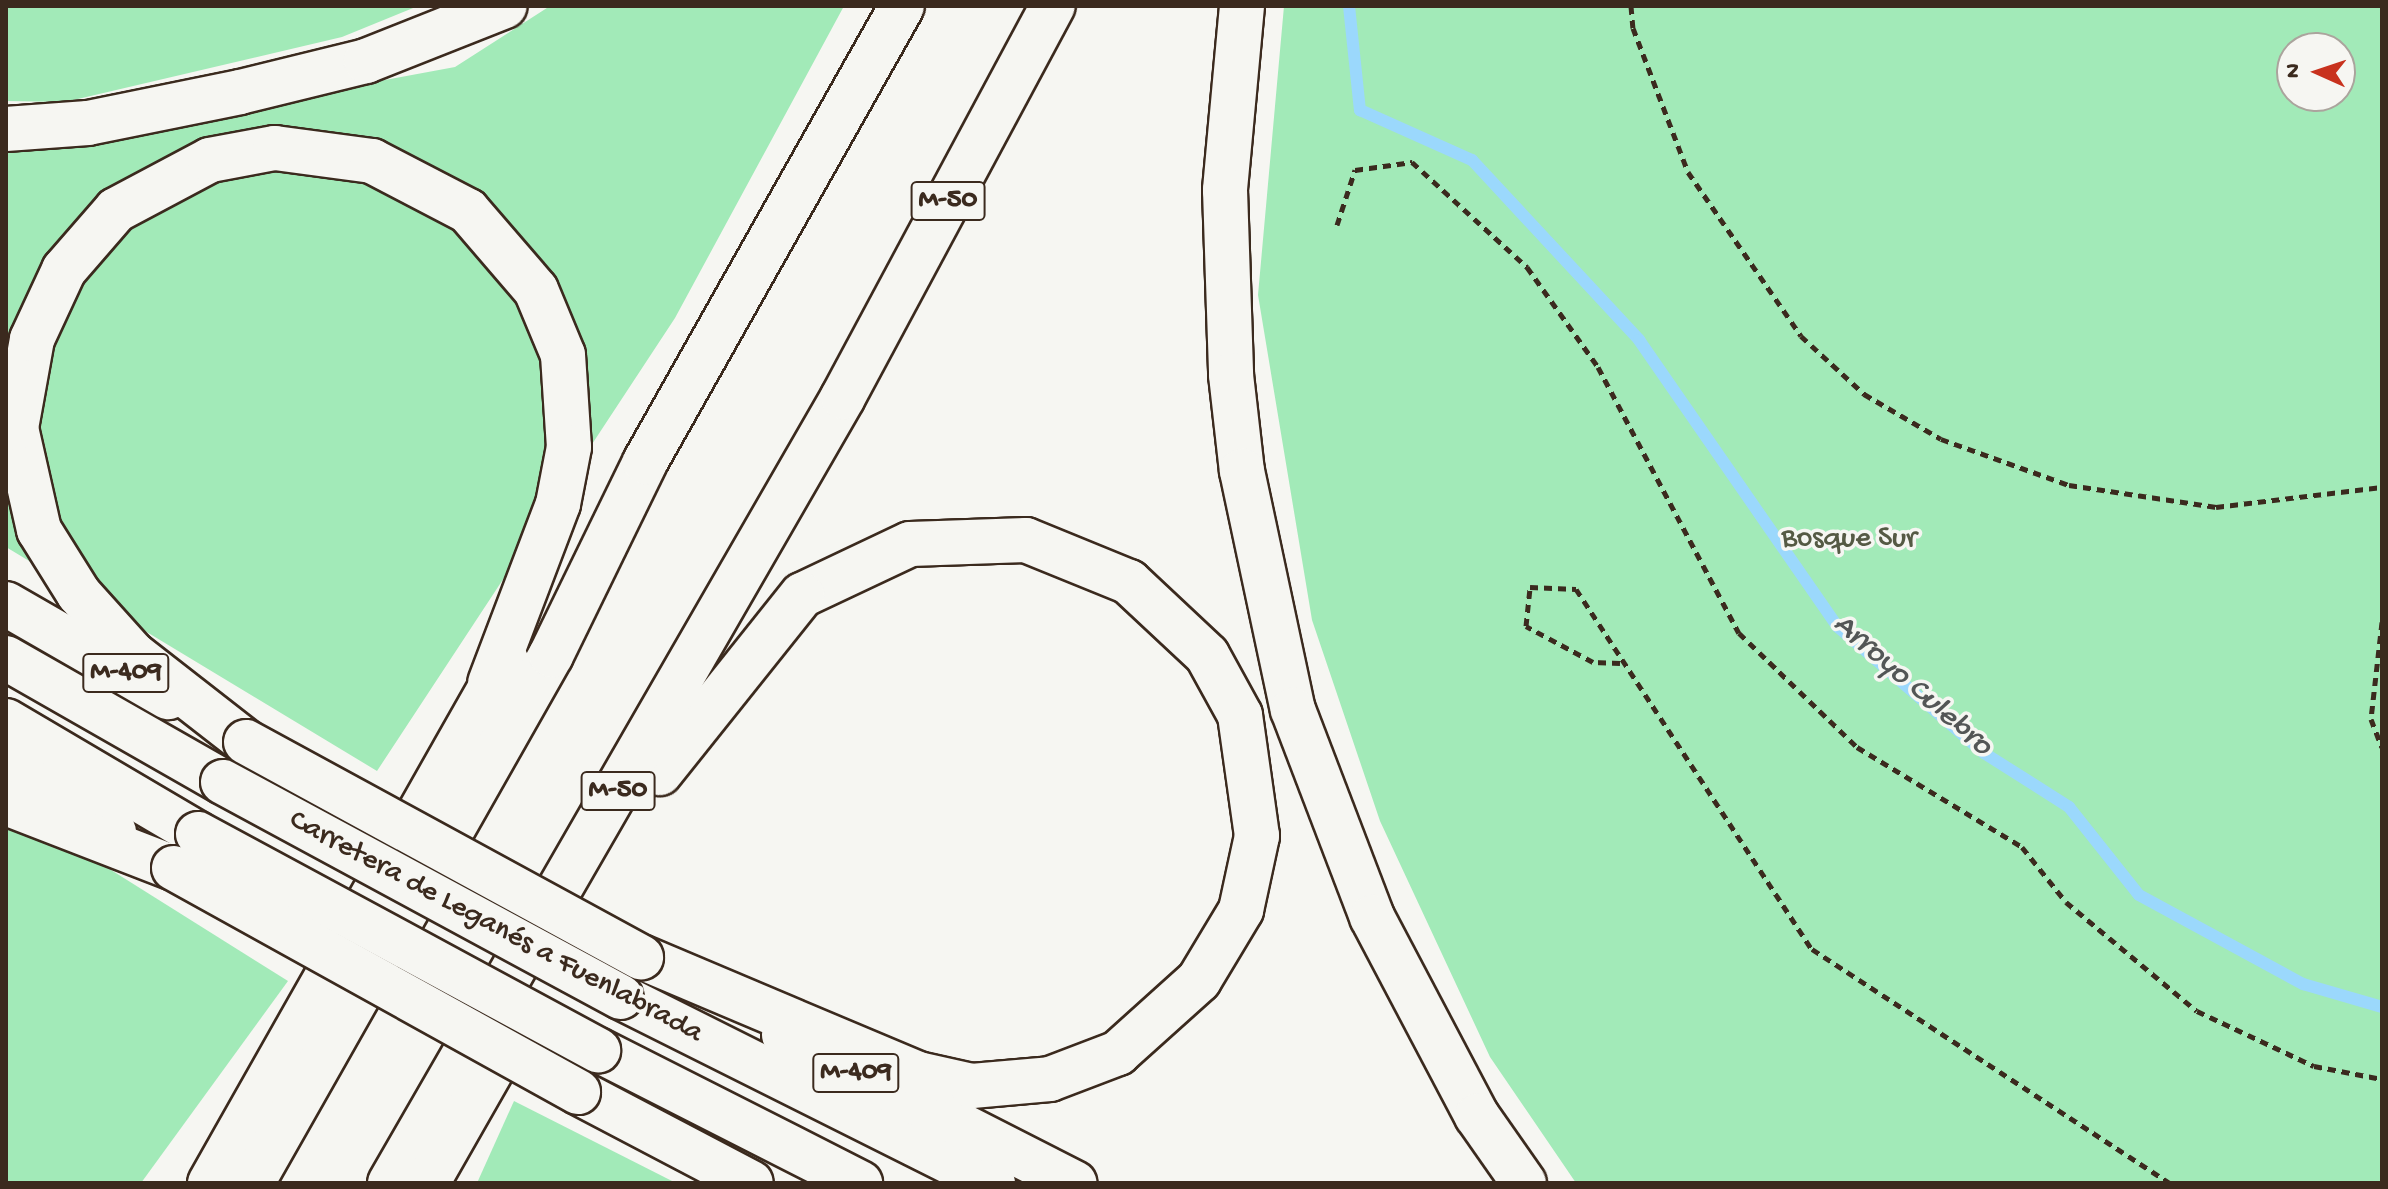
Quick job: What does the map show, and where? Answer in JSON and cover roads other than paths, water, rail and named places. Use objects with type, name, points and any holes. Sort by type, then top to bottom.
[{"type":"highway","points":[[6,129],[88,123],[282,82],[366,61],[505,6]]},
{"type":"highway","points":[[252,1183],[551,655],[645,462],[902,6]]},
{"type":"highway","name":"M-50","points":[[390,1183],[843,397],[1053,6]]},
{"type":"highway","points":[[1242,6],[1225,190],[1231,375],[1242,471],[1285,680],[1372,917],[1477,1116],[1524,1183]]},
{"type":"highway","points":[[246,742],[133,654],[79,594],[39,530],[16,428],[32,339],[64,270],[116,210],[210,160],[304,148],[384,166],[468,211],[536,290],[563,355],[569,447],[558,504],[490,683]]},
{"type":"highway","points":[[427,1183],[660,773],[843,397]]},
{"type":"highway","points":[[210,1183],[268,1069],[490,683],[645,462]]},
{"type":"highway","points":[[641,957],[918,1074],[972,1086],[1050,1079],[1118,1053],[1199,980],[1241,910],[1257,836],[1240,715],[1189,632],[1097,563],[1015,539],[910,544],[802,595],[660,773]]},
{"type":"highway","name":"M-409","points":[[6,604],[246,742],[641,957],[1074,1183]]},
{"type":"highway","name":"Carretera de Leganés a Fuenlabrada","points":[[6,658],[223,782],[621,997],[993,1183]]},
{"type":"highway","name":"Carretera de Leganés a Fuenlabrada","points":[[6,721],[186,851],[598,1050],[860,1183]]},
{"type":"highway","points":[[6,767],[186,851],[578,1092],[751,1183]]},
{"type":"highway","points":[[6,803],[186,851]]},
{"type":"highway","points":[[175,1183],[268,1069]]},
{"type":"waterway","name":"Arroyo Culebro","points":[[1349,6],[1360,110],[1472,160],[1639,340],[1838,627],[1984,753],[2069,807],[2139,895],[2303,984],[2382,1007]]},
{"type":"park label","name":"Bosque Sur","points":[[1849,540]]}]
